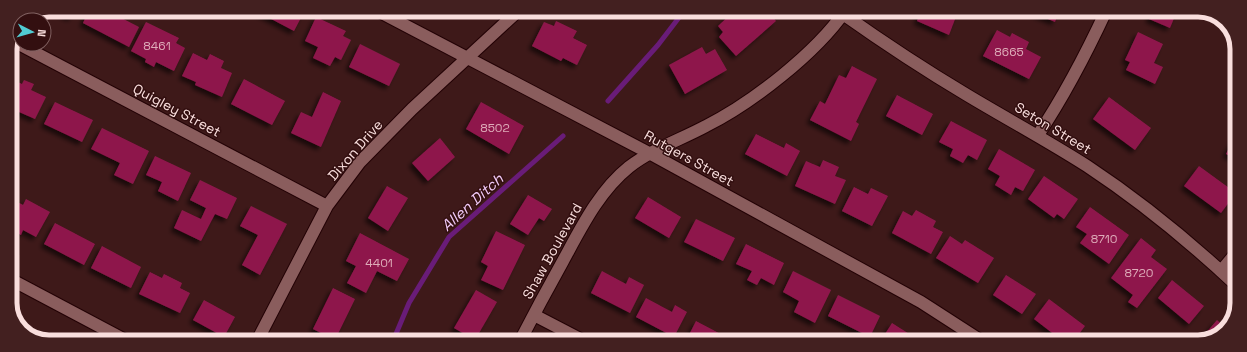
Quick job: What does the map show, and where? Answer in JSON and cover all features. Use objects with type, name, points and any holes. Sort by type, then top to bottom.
[{"type":"street","name":"Rutgers Street","points":[[389,17],[649,153],[921,302],[972,335]]},
{"type":"street","name":"Dixon Drive","points":[[260,335],[327,206],[360,162],[412,109],[511,17]]},
{"type":"street","name":"Shaw Boulevard","points":[[523,335],[588,215],[615,181],[628,168],[649,153],[706,126],[754,97],[805,54],[839,17]]},
{"type":"street","name":"Seton Street","points":[[851,17],[899,54],[1038,135],[1088,167],[1140,204],[1230,279]]},
{"type":"street","points":[[1038,135],[1059,102],[1092,42],[1103,17]]},
{"type":"street","name":"Quigley Street","points":[[34,52],[327,206]]},
{"type":"street","points":[[1221,271],[1230,260]]},
{"type":"street","points":[[17,282],[116,335]]},
{"type":"street","points":[[534,315],[572,335]]},
{"type":"building","points":[[86,17],[120,17],[139,27],[129,47],[83,23]]},
{"type":"building","points":[[267,17],[301,17],[294,31]]},
{"type":"building","points":[[316,17],[346,31],[343,36],[351,40],[341,60],[335,57],[330,66],[313,58],[318,47],[305,41]]},
{"type":"building","points":[[728,17],[773,17],[776,21],[736,56],[719,37],[723,32],[718,26]]},
{"type":"building","points":[[919,17],[956,17],[949,35],[917,21]]},
{"type":"building","points":[[1044,17],[1057,17],[1055,22]]},
{"type":"building","points":[[1150,17],[1175,17],[1170,28],[1149,19]]},
{"type":"building","points":[[556,21],[577,31],[573,38],[587,45],[577,65],[563,58],[561,61],[532,46],[544,22],[554,26]]},
{"type":"building","points":[[146,22],[179,38],[176,43],[185,48],[174,71],[156,62],[154,67],[145,62],[146,59],[131,51]]},
{"type":"building","points":[[997,30],[1010,37],[1012,33],[1029,42],[1026,49],[1041,57],[1029,79],[983,56]]},
{"type":"building","points":[[1138,32],[1163,44],[1154,63],[1163,67],[1155,84],[1126,70],[1130,62],[1125,60]]},
{"type":"building","points":[[360,44],[400,64],[389,86],[349,67]]},
{"type":"building","points":[[702,47],[706,54],[715,49],[727,70],[685,94],[669,65]]},
{"type":"building","points":[[193,53],[207,60],[210,54],[224,61],[221,68],[232,73],[222,97],[195,85],[196,82],[182,76]]},
{"type":"building","points":[[852,66],[877,79],[856,122],[859,124],[851,141],[810,120],[820,101],[825,104],[839,75],[846,78]]},
{"type":"building","points":[[244,79],[285,101],[272,125],[231,104]]},
{"type":"building","points":[[24,80],[34,84],[31,90],[46,97],[35,119],[17,111],[17,82],[22,84]]},
{"type":"building","points":[[323,92],[341,101],[321,147],[291,133],[301,112],[312,117]]},
{"type":"building","points":[[897,95],[933,114],[922,135],[886,116]]},
{"type":"building","points":[[1109,97],[1151,128],[1135,150],[1093,119]]},
{"type":"building","points":[[55,102],[93,120],[82,142],[44,124]]},
{"type":"building","points":[[481,102],[524,126],[509,154],[466,129]]},
{"type":"building","points":[[951,121],[987,140],[977,160],[968,155],[963,163],[950,156],[953,149],[939,142]]},
{"type":"building","points":[[102,128],[149,151],[133,184],[114,175],[120,163],[91,149]]},
{"type":"building","points":[[756,134],[784,148],[786,143],[800,151],[787,176],[745,154]]},
{"type":"building","points":[[440,138],[455,157],[428,181],[412,163]]},
{"type":"building","points":[[1230,146],[1230,156],[1226,154]]},
{"type":"building","points":[[999,149],[1035,170],[1023,191],[1015,187],[1011,195],[995,185],[1000,176],[988,169]]},
{"type":"building","points":[[155,156],[191,173],[178,201],[158,191],[162,182],[146,175]]},
{"type":"building","points":[[823,160],[839,167],[835,176],[846,180],[835,204],[795,186],[806,161],[820,167]]},
{"type":"building","points":[[1199,166],[1230,189],[1230,201],[1221,213],[1184,186]]},
{"type":"building","points":[[1044,176],[1078,199],[1064,219],[1057,214],[1054,218],[1028,199]]},
{"type":"building","points":[[200,180],[237,198],[227,219],[215,214],[201,241],[174,228],[182,210],[201,219],[206,208],[190,200]]},
{"type":"building","points":[[387,186],[408,198],[388,231],[368,218]]},
{"type":"building","points":[[854,187],[868,194],[871,188],[888,196],[872,226],[842,211]]},
{"type":"building","points":[[528,195],[552,209],[544,221],[539,218],[528,235],[510,224]]},
{"type":"building","points":[[648,197],[681,217],[669,238],[635,218]]},
{"type":"building","points":[[26,199],[50,212],[36,237],[23,230],[21,235],[17,233],[17,202],[23,205]]},
{"type":"building","points":[[251,206],[287,224],[260,275],[242,265],[258,235],[240,226]]},
{"type":"building","points":[[1090,207],[1129,235],[1109,264],[1080,243],[1087,234],[1076,227]]},
{"type":"building","points":[[916,210],[936,221],[933,227],[943,232],[931,254],[892,233],[903,211],[912,216]]},
{"type":"building","points":[[696,219],[735,238],[723,261],[684,242]]},
{"type":"building","points":[[55,223],[95,244],[84,265],[44,244]]},
{"type":"building","points":[[496,231],[525,245],[503,290],[481,280],[488,266],[481,262]]},
{"type":"building","points":[[360,233],[409,259],[397,281],[377,271],[366,293],[347,283],[356,266],[346,261]]},
{"type":"building","points":[[950,236],[962,244],[965,240],[994,258],[978,283],[936,258]]},
{"type":"building","points":[[1141,238],[1156,250],[1151,257],[1167,269],[1137,308],[1128,302],[1133,295],[1111,278]]},
{"type":"building","points":[[746,244],[784,263],[774,285],[761,278],[757,285],[747,280],[752,271],[736,264]]},
{"type":"building","points":[[102,246],[141,267],[131,288],[91,268]]},
{"type":"building","points":[[602,271],[626,284],[629,277],[644,285],[630,313],[591,293]]},
{"type":"building","points":[[793,271],[831,290],[815,323],[794,312],[799,301],[783,292]]},
{"type":"building","points":[[150,272],[162,278],[164,274],[182,283],[180,288],[190,293],[180,313],[139,294]]},
{"type":"building","points":[[1006,275],[1036,294],[1022,314],[993,295]]},
{"type":"building","points":[[1172,280],[1204,306],[1189,324],[1158,298]]},
{"type":"building","points":[[333,288],[355,299],[337,335],[325,335],[313,329]]},
{"type":"building","points":[[476,290],[497,302],[478,335],[466,335],[454,328]]},
{"type":"building","points":[[838,295],[880,316],[871,335],[866,335],[828,316]]},
{"type":"building","points":[[646,298],[672,312],[675,305],[687,312],[675,335],[670,335],[636,317]]},
{"type":"building","points":[[1049,299],[1085,326],[1078,335],[1055,335],[1034,319]]},
{"type":"building","points":[[204,300],[235,317],[225,335],[220,335],[193,320]]},
{"type":"building","points":[[1217,320],[1222,325],[1214,331],[1205,334]]},
{"type":"building","points":[[696,321],[723,335],[689,335]]},
{"type":"building","points":[[892,323],[911,335],[884,335]]},
{"type":"building","points":[[26,325],[37,331],[36,332],[31,330]]},
{"type":"waterway","name":"Allen Ditch","points":[[608,101],[658,45],[679,17]]},
{"type":"waterway","name":"Allen Ditch","points":[[396,335],[409,303],[449,237],[563,136]]}]
